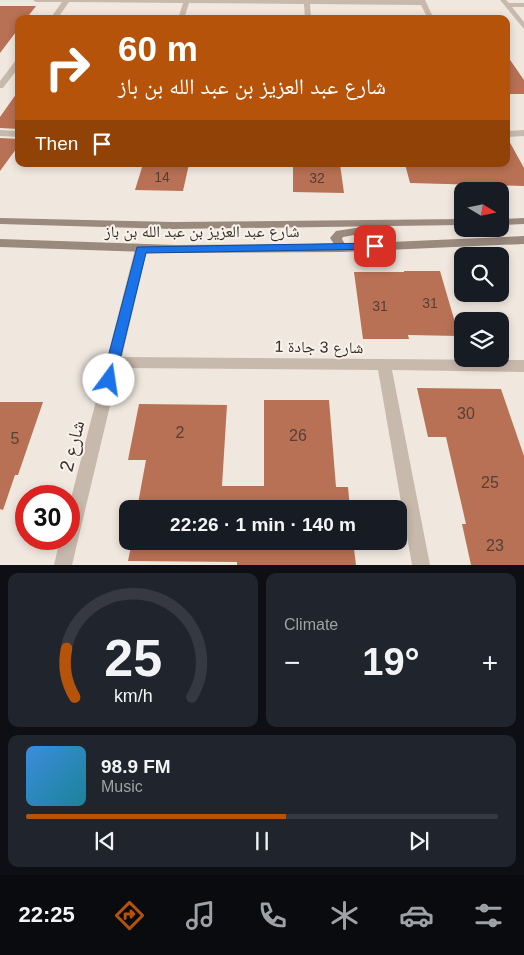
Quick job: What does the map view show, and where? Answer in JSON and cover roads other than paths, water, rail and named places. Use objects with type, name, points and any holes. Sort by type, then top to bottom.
[{"type":"street","points":[[36,0],[423,1],[429,15]]},
{"type":"street","points":[[55,15],[67,0]]},
{"type":"street","points":[[182,15],[187,1]]},
{"type":"street","points":[[307,2],[308,15]]},
{"type":"street","points":[[505,3],[524,5]]},
{"type":"street","points":[[505,3],[524,27]]},
{"type":"street","points":[[0,86],[15,67]]},
{"type":"street","points":[[0,133],[15,134]]},
{"type":"street","points":[[510,134],[524,133]]},
{"type":"street","name":"شارع عبد العزيز بن عبد الله بن باز","points":[[0,221],[135,226],[454,222]]},
{"type":"street","points":[[509,222],[524,221]]},
{"type":"street","points":[[342,248],[336,238],[340,234],[353,231],[420,228],[438,222]]},
{"type":"street","points":[[232,248],[248,244],[292,242],[300,238],[301,232],[297,225]]},
{"type":"street","name":"شارع عبد العزيز بن عبد الله بن باز","points":[[0,243],[141,249],[342,248],[524,240]]},
{"type":"street","name":"شارع 2","points":[[63,565],[141,249]]},
{"type":"street","name":"شارع 3 جادة 1","points":[[113,362],[524,366]]},
{"type":"street","points":[[384,366],[421,565]]}]
